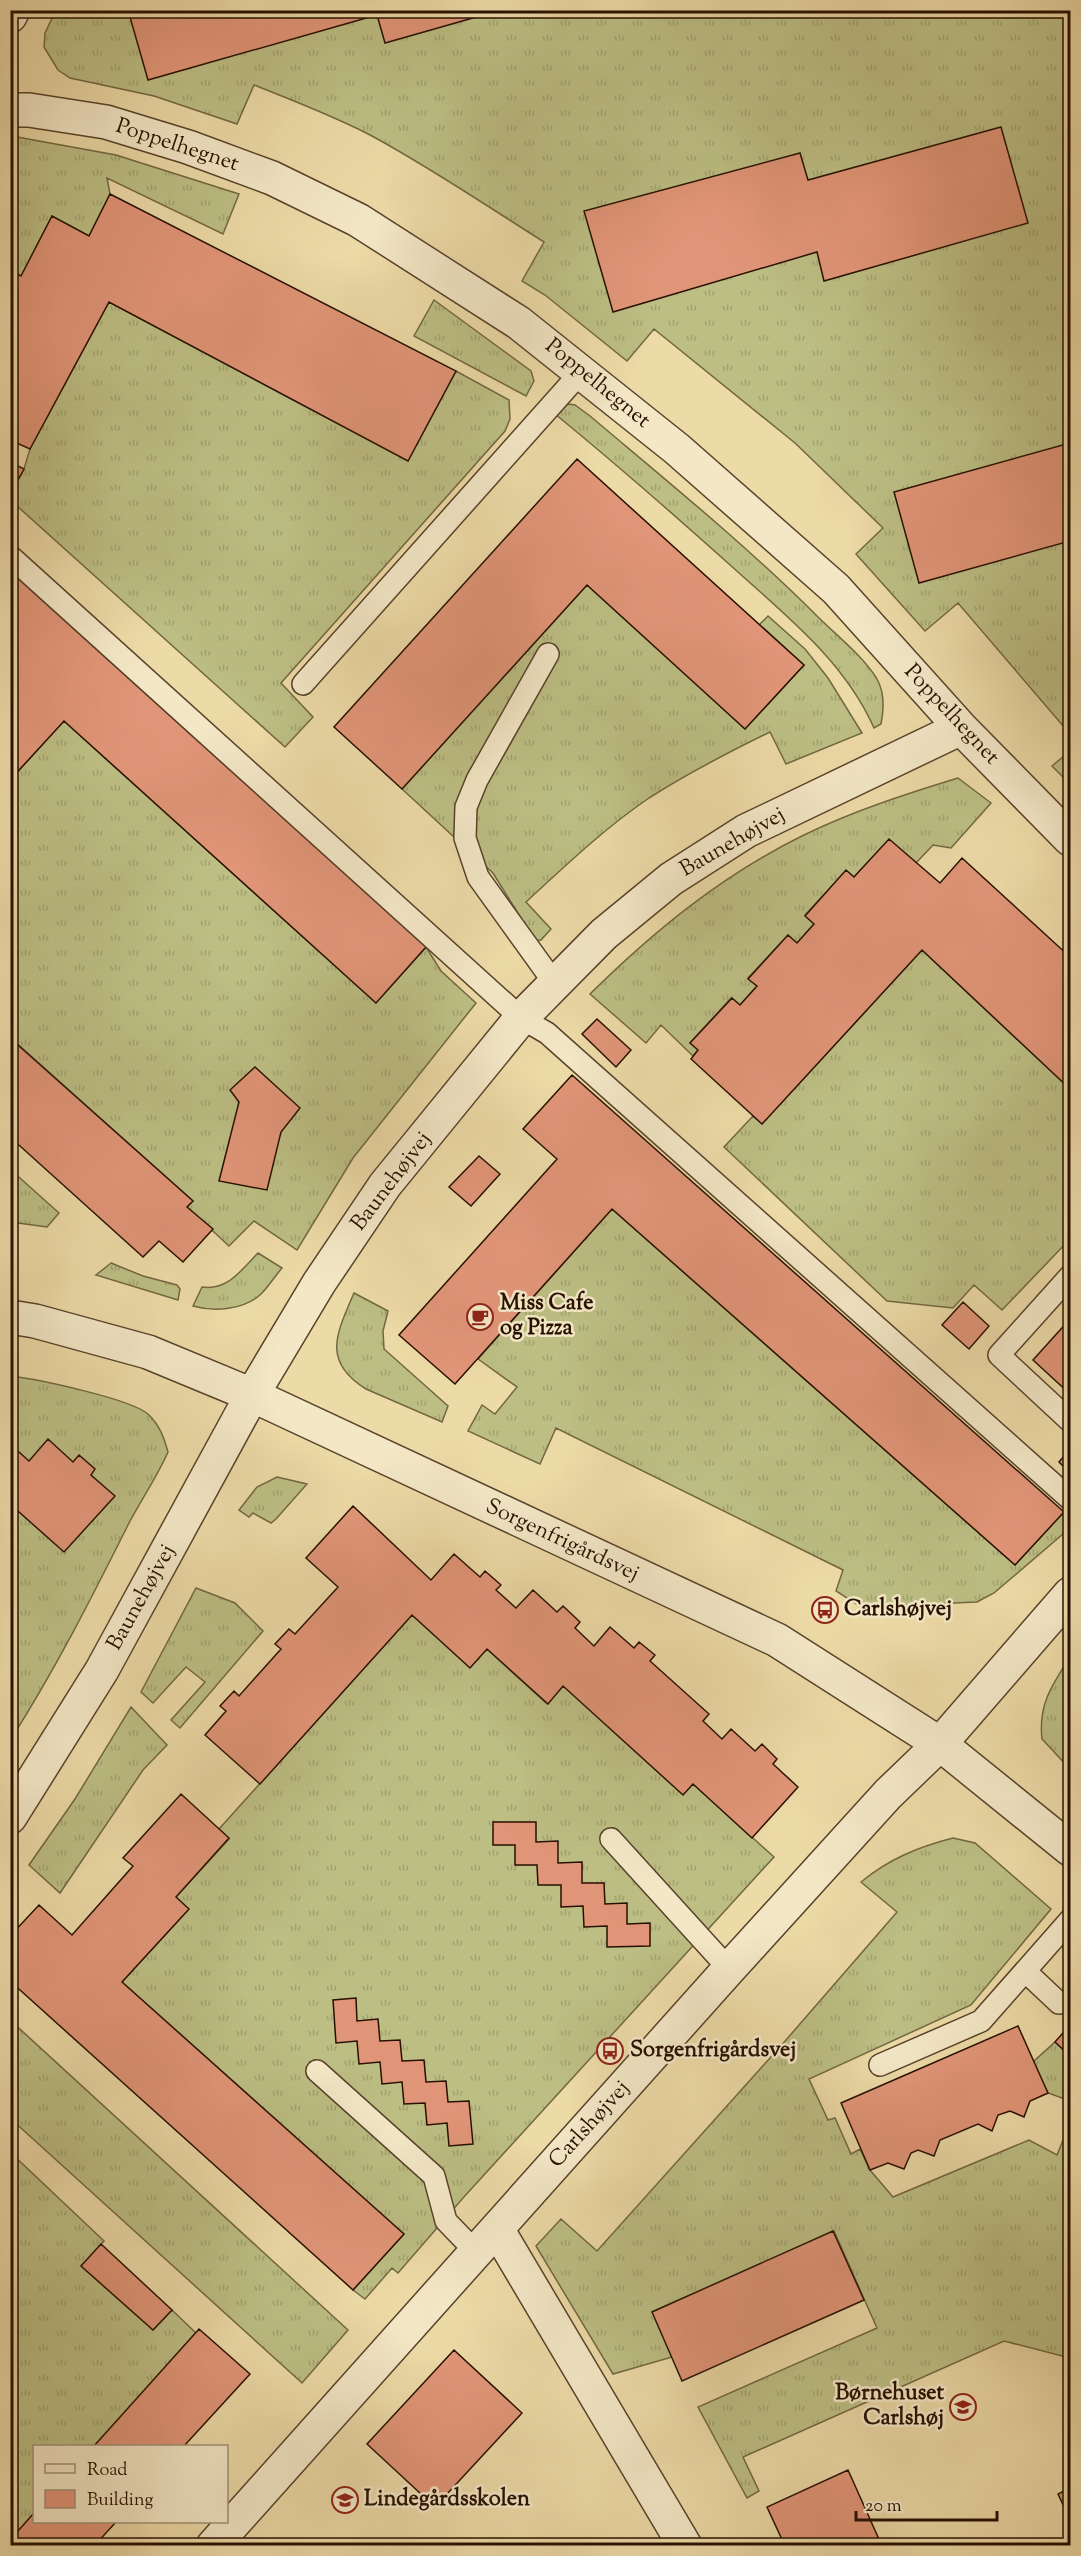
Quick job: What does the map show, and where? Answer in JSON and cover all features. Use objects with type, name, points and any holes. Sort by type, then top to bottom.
[{"type":"street","points":[[10,16],[13,10]]},
{"type":"street","name":"Poppelhegnet","points":[[10,110],[29,110],[106,122],[188,147],[272,178],[358,220],[519,323],[677,449],[836,589],[961,728],[1071,838]]},
{"type":"street","name":"Baunehøjvej","points":[[10,1816],[102,1670],[252,1395],[303,1309],[385,1185],[521,1018],[604,934],[671,879],[746,831],[961,728]]},
{"type":"street","name":"Sorgenfrigårdsvej","points":[[10,1317],[35,1321],[148,1352],[252,1395],[777,1640],[940,1744],[1071,1849]]},
{"type":"street","name":"Carlshøjvej","points":[[213,2546],[729,1968],[888,1794],[940,1744],[1071,1594]]},
{"type":"street","points":[[486,2241],[685,2546]]},
{"type":"lane","points":[[303,684],[582,371]]},
{"type":"lane","points":[[10,556],[521,1018],[547,1033],[1071,1499]]},
{"type":"lane","points":[[548,654],[477,780],[466,807],[465,838],[478,877],[555,984]]},
{"type":"lane","points":[[1071,1276],[999,1355],[1071,1421]]},
{"type":"lane","points":[[611,1839],[729,1968]]},
{"type":"lane","points":[[880,2066],[981,2020],[1071,1920]]},
{"type":"lane","points":[[1025,1971],[1059,2003]]},
{"type":"lane","points":[[317,2070],[434,2176],[446,2221],[486,2241]]},
{"type":"green space","points":[[56,10],[1070,11],[1070,734],[958,603],[925,631],[856,554],[883,528],[795,443],[654,329],[627,361],[545,295],[522,281],[544,242],[372,136],[329,115],[254,85],[237,124],[154,96],[70,78],[58,70],[44,47],[45,33]]},
{"type":"green space","points":[[17,137],[116,155],[239,194],[223,234],[107,178],[110,194],[89,236],[52,216],[21,276],[13,272],[11,277],[11,138]]},
{"type":"green space","points":[[434,300],[531,371],[534,381],[526,396],[414,336]]},
{"type":"green space","points":[[109,302],[408,461],[456,371],[509,400],[510,419],[505,431],[281,683],[313,717],[285,747],[17,506],[11,513],[11,494],[24,469],[30,449]]},
{"type":"green space","points":[[568,404],[575,405],[590,416],[706,514],[857,654],[880,684],[883,701],[881,724],[874,728],[846,681],[829,659],[791,619],[665,507],[555,414]]},
{"type":"green space","points":[[587,585],[745,729],[804,665],[759,625],[768,616],[805,649],[828,678],[862,733],[786,764],[770,732],[709,763],[649,798],[601,834],[526,902],[551,929],[541,940],[535,941],[493,873],[402,789]]},
{"type":"green space","points":[[64,721],[376,1003],[426,947],[441,971],[476,1003],[353,1158],[297,1250],[254,1221],[229,1246],[187,1207],[193,1201],[11,1038],[10,780]]},
{"type":"green space","points":[[1070,751],[1070,784],[1052,766]]},
{"type":"green space","points":[[958,778],[991,803],[951,848],[933,845],[916,863],[889,840],[854,877],[846,871],[805,915],[814,924],[797,943],[788,935],[748,978],[757,986],[740,1005],[731,998],[690,1043],[698,1050],[693,1056],[661,1025],[646,1043],[590,994],[664,927],[717,886],[745,868],[823,826],[899,797]]},
{"type":"green space","points":[[922,950],[1070,1089],[1070,1239],[1002,1310],[974,1285],[953,1308],[887,1301],[724,1147],[753,1116],[762,1124]]},
{"type":"green space","points":[[11,1170],[59,1213],[47,1227],[11,1222]]},
{"type":"green space","points":[[612,1209],[1015,1565],[1064,1512],[1070,1514],[1070,1528],[994,1593],[977,1602],[861,1607],[836,1591],[843,1570],[556,1428],[540,1464],[468,1431],[482,1405],[495,1414],[517,1387],[478,1359]]},
{"type":"green space","points":[[258,1253],[282,1268],[261,1294],[246,1303],[228,1308],[210,1309],[193,1306],[202,1287],[219,1286],[227,1282]]},
{"type":"green space","points":[[111,1263],[143,1276],[177,1285],[180,1289],[178,1300],[96,1275]]},
{"type":"green space","points":[[354,1293],[388,1311],[383,1331],[384,1349],[448,1406],[442,1422],[366,1389],[343,1368],[338,1357],[338,1334]]},
{"type":"green space","points":[[11,1376],[105,1396],[140,1409],[156,1423],[168,1452],[58,1660],[11,1739]]},
{"type":"green space","points":[[277,1477],[307,1484],[276,1519],[271,1523],[253,1513],[249,1517],[239,1510],[257,1487]]},
{"type":"green space","points":[[196,1588],[235,1603],[263,1631],[180,1728],[171,1720],[205,1682],[186,1667],[153,1703],[141,1692]]},
{"type":"green space","points":[[412,1615],[470,1667],[487,1649],[547,1704],[563,1686],[693,1784],[774,1857],[463,2198],[398,2273],[392,2268],[365,2299],[353,2290],[404,2234],[122,1982],[188,1910],[176,1897],[229,1839],[219,1829]]},
{"type":"green space","points":[[1070,1657],[1070,1769],[1042,1739],[1041,1727],[1044,1705],[1057,1677]]},
{"type":"green space","points":[[131,1707],[167,1745],[143,1770],[60,1893],[29,1865],[75,1799]]},
{"type":"green space","points":[[953,1838],[975,1843],[1051,1909],[971,2005],[809,2079],[828,2120],[835,2118],[851,2154],[860,2149],[870,2170],[893,2197],[1029,2140],[1057,2155],[1070,2123],[1070,2358],[1004,2341],[743,2457],[759,2491],[747,2498],[698,2407],[877,2328],[834,2231],[652,2312],[672,2357],[613,2374],[536,2246],[561,2219],[597,2251],[897,1912],[861,1882],[904,1855]]},
{"type":"green space","points":[[10,2020],[348,2330],[302,2383],[11,2119]]},
{"type":"green space","points":[[1055,2042],[1070,2056],[1070,2101],[1048,2093],[1033,2062]]},
{"type":"green space","points":[[11,2153],[104,2241],[81,2266],[153,2330],[172,2310],[196,2333],[95,2445],[33,2445],[33,2514],[11,2540]]},
{"type":"building","points":[[128,10],[501,10],[385,43],[377,15],[148,80]]},
{"type":"building","points":[[1001,127],[1028,223],[824,281],[817,252],[613,312],[584,211],[800,153],[808,180]]},
{"type":"building","points":[[110,194],[456,371],[408,461],[109,302],[30,449],[10,440],[10,277],[13,272],[21,276],[52,216],[89,236]]},
{"type":"building","points":[[1070,443],[1070,541],[919,583],[894,492]]},
{"type":"building","points":[[577,459],[804,665],[745,729],[587,585],[402,789],[334,727]]},
{"type":"building","points":[[10,462],[24,469],[10,494]]},
{"type":"building","points":[[10,571],[426,947],[376,1003],[64,721],[10,780],[10,678],[14,674],[10,671]]},
{"type":"building","points":[[889,839],[940,883],[962,858],[1070,957],[1070,1089],[922,950],[762,1124],[691,1059],[698,1050],[690,1043],[732,998],[740,1005],[757,986],[748,979],[788,935],[797,943],[814,924],[805,916],[846,870],[854,877]]},
{"type":"building","points":[[597,1019],[631,1050],[616,1067],[582,1034]]},
{"type":"building","points":[[10,1038],[193,1201],[187,1207],[213,1229],[183,1262],[159,1241],[143,1257],[10,1137]]},
{"type":"building","points":[[255,1067],[300,1108],[281,1132],[267,1190],[219,1181],[239,1102],[230,1090]]},
{"type":"building","points":[[572,1075],[1064,1512],[1015,1565],[612,1209],[455,1384],[399,1335],[557,1159],[523,1129]]},
{"type":"building","points":[[479,1156],[500,1174],[471,1206],[449,1187]]},
{"type":"building","points":[[963,1302],[989,1326],[969,1349],[942,1325]]},
{"type":"building","points":[[1070,1319],[1070,1394],[1033,1360]]},
{"type":"building","points":[[48,1439],[73,1462],[79,1455],[95,1469],[91,1475],[115,1496],[64,1552],[10,1504],[10,1444],[29,1461]]},
{"type":"building","points":[[1070,1449],[1070,1473],[1059,1462]]},
{"type":"building","points":[[353,1506],[431,1580],[454,1554],[480,1577],[485,1571],[501,1585],[496,1590],[516,1608],[533,1590],[557,1612],[563,1606],[580,1622],[575,1628],[594,1646],[610,1627],[634,1648],[639,1642],[655,1655],[650,1661],[709,1714],[703,1721],[722,1739],[731,1729],[755,1751],[762,1744],[777,1759],[773,1764],[798,1787],[752,1838],[693,1784],[683,1795],[563,1686],[548,1704],[487,1649],[470,1668],[412,1615],[260,1784],[205,1735],[226,1711],[220,1706],[234,1691],[239,1696],[281,1649],[275,1644],[289,1629],[295,1634],[338,1587],[306,1558]]},
{"type":"building","points":[[181,1794],[229,1838],[176,1897],[189,1909],[122,1982],[404,2234],[353,2290],[10,1981],[10,1936],[39,1905],[72,1935],[133,1866],[123,1858]]},
{"type":"building","points":[[493,1822],[536,1822],[536,1842],[558,1841],[558,1863],[582,1862],[582,1883],[604,1883],[605,1904],[627,1903],[627,1924],[650,1923],[650,1946],[607,1947],[607,1926],[584,1927],[583,1906],[561,1907],[561,1885],[538,1885],[537,1865],[515,1865],[515,1845],[493,1845]]},
{"type":"building","points":[[356,1998],[357,2021],[378,2019],[380,2041],[400,2040],[402,2061],[424,2060],[426,2082],[446,2081],[448,2102],[469,2101],[473,2144],[449,2146],[447,2123],[427,2125],[425,2103],[404,2104],[402,2082],[382,2084],[380,2062],[359,2064],[357,2041],[336,2043],[333,2000]]},
{"type":"building","points":[[1070,2025],[1070,2056],[1055,2042]]},
{"type":"building","points":[[1018,2026],[1048,2093],[1030,2101],[1024,2117],[1010,2111],[998,2115],[992,2131],[978,2124],[940,2140],[934,2156],[918,2150],[911,2153],[904,2169],[888,2163],[870,2170],[841,2103]]},
{"type":"building","points":[[833,2231],[864,2300],[682,2381],[652,2312]]},
{"type":"building","points":[[101,2244],[172,2310],[153,2330],[81,2266]]},
{"type":"building","points":[[199,2329],[250,2374],[185,2445],[95,2445]]},
{"type":"building","points":[[454,2350],[522,2413],[435,2507],[367,2444]]},
{"type":"building","points":[[848,2470],[882,2546],[785,2546],[767,2507]]},
{"type":"building","points":[[1070,2488],[1070,2514],[1068,2515],[1058,2494]]},
{"type":"building","points":[[33,2514],[33,2523],[115,2523],[94,2546],[10,2546],[10,2540]]},
{"type":"place","name":"Miss Cafe og Pizza","points":[[480,1317]]},
{"type":"place","name":"Carlshøjvej","points":[[825,1610]]},
{"type":"place","name":"Sorgenfrigårdsvej","points":[[610,2051]]},
{"type":"place","name":"Børnehuset Carlshøj","points":[[963,2407]]},
{"type":"place","name":"Lindegårdsskolen","points":[[345,2500]]}]
